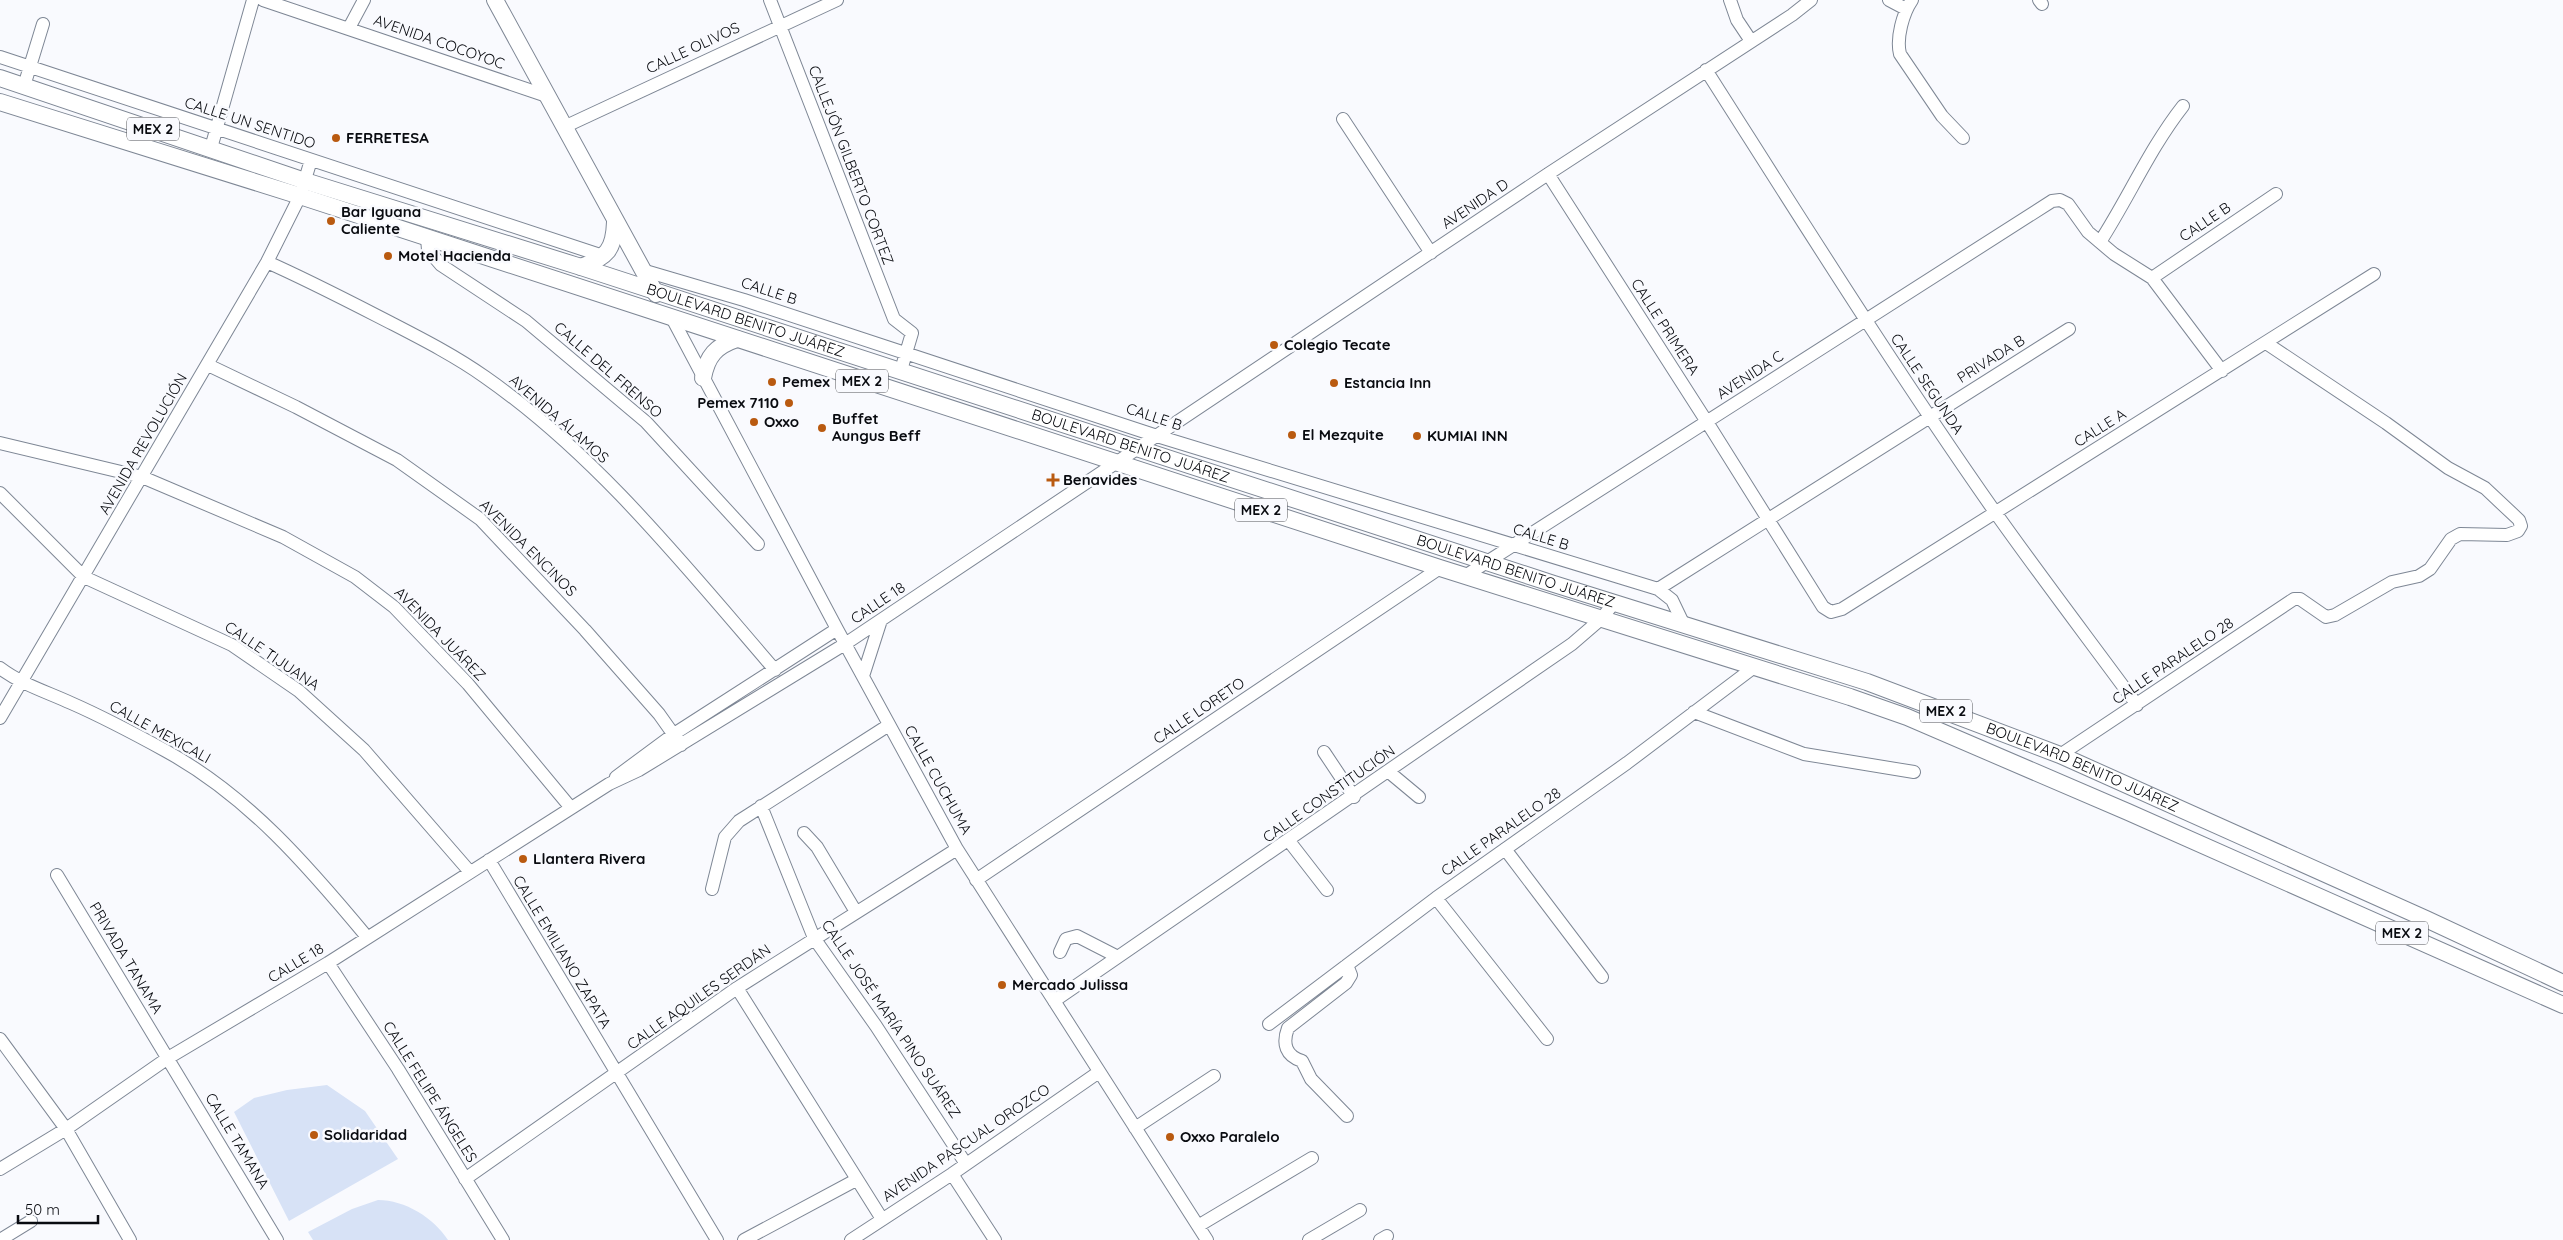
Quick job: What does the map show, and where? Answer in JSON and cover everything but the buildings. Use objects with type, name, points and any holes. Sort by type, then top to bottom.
[{"type":"main road","points":[[495,0],[652,290],[672,318]]},
{"type":"main road","name":"BOULEVARD BENITO JUÁREZ","points":[[0,78],[211,148],[303,188],[427,238],[1117,464],[1906,717],[2240,861],[2563,1005]]},
{"type":"main road","name":"BOULEVARD BENITO JUÁREZ","points":[[0,102],[581,267],[1906,697],[2060,756],[2426,918],[2563,983]]},
{"type":"main road","points":[[581,267],[608,253],[614,239],[615,222]]},
{"type":"main road","points":[[576,286],[598,284],[640,296],[652,290]]},
{"type":"main road","points":[[703,378],[706,363],[712,353],[723,344],[737,339]]},
{"type":"main road","points":[[1814,686],[1843,685],[1900,702],[1906,697]]},
{"type":"street","points":[[211,148],[253,0]]},
{"type":"street","name":"AVENIDA COCOYOC","points":[[263,0],[547,96]]},
{"type":"street","points":[[349,28],[364,0]]},
{"type":"street","name":"CALLEJÓN GILBERTO CORTEZ","points":[[770,0],[894,319],[912,333],[906,353]]},
{"type":"street","name":"CALLE OLIVOS","points":[[564,127],[837,0]]},
{"type":"street","points":[[1730,0],[1737,20],[1751,41]]},
{"type":"street","name":"AVENIDA D","points":[[1157,436],[1811,0]]},
{"type":"street","points":[[1889,0],[1909,4],[1898,48],[1900,54],[1946,122],[1963,138]]},
{"type":"street","points":[[24,86],[42,24]]},
{"type":"street","name":"CALLE UN SENTIDO","points":[[0,57],[603,256]]},
{"type":"street","name":"CALLE SEGUNDA","points":[[1706,70],[1865,321],[1995,513],[2137,705]]},
{"type":"street","points":[[2183,106],[2159,137],[2135,185],[2100,242],[2152,278],[2222,371]]},
{"type":"street","points":[[1343,119],[1431,253]]},
{"type":"street","name":"AVENIDA REVOLUCIÓN","points":[[0,718],[208,366],[267,262],[303,188],[311,160]]},
{"type":"street","name":"CALLE PRIMERA","points":[[1548,174],[1770,520],[1822,607],[1831,612],[1842,610]]},
{"type":"street","name":"CALLE B","points":[[2152,278],[2276,194]]},
{"type":"street","name":"AVENIDA C","points":[[1465,576],[2052,201],[2060,200],[2068,204],[2088,232],[2100,242]]},
{"type":"street","name":"CALLE DEL FRENSO","points":[[427,238],[428,250],[440,265],[526,321],[646,422],[758,544]]},
{"type":"street","name":"AVENIDA ÁLAMOS","points":[[267,262],[427,342],[485,376],[539,419],[588,462],[643,520],[775,670]]},
{"type":"street","name":"CALLE B","points":[[642,270],[744,300],[1157,436],[1658,589],[1672,600],[1684,625]]},
{"type":"street","name":"CALLE A","points":[[1842,610],[2374,274]]},
{"type":"street","name":"CALLE CUCHUMA","points":[[672,318],[845,644],[957,848],[1207,1240]]},
{"type":"street","name":"PRIVADA B","points":[[1930,417],[2070,329]]},
{"type":"street","name":"CALLE PARALELO 28","points":[[2060,756],[2294,599],[2305,602],[2326,617],[2335,616],[2392,582],[2419,576],[2430,569],[2451,539],[2460,534],[2507,535],[2518,531],[2521,526],[2510,510],[2486,488],[2448,468],[2386,423],[2266,343]]},
{"type":"street","points":[[901,370],[906,353]]},
{"type":"street","name":"AVENIDA ENCINOS","points":[[208,366],[296,406],[382,452],[431,483],[480,519],[585,630],[677,739]]},
{"type":"street","points":[[1658,589],[1770,520],[1930,417]]},
{"type":"street","name":"CALLE 18","points":[[0,1169],[66,1128],[168,1058],[328,963],[609,784],[634,762],[845,644],[1157,436]]},
{"type":"street","name":"AVENIDA JUÁREZ","points":[[0,443],[142,476],[283,537],[335,564],[380,594],[405,617],[468,684],[571,808]]},
{"type":"street","name":"CALLE TIJUANA","points":[[0,492],[84,577],[232,645],[300,691],[364,750],[470,872]]},
{"type":"street","name":"CALLE LORETO","points":[[976,880],[1440,568]]},
{"type":"street","name":"CALLE CONSTITUCIÓN","points":[[1054,1001],[1354,797],[1572,644],[1601,620],[1614,603]]},
{"type":"street","points":[[864,676],[881,620]]},
{"type":"street","name":"CALLE 18","points":[[677,739],[837,629]]},
{"type":"street","name":"CALLE MEXICALI","points":[[0,668],[21,681],[72,703],[165,750],[221,786],[256,815],[289,847],[367,937]]},
{"type":"street","name":"CALLE PARALELO 28","points":[[1269,1024],[1436,898],[1753,668]]},
{"type":"street","points":[[1694,712],[1804,754],[1914,772]]},
{"type":"street","points":[[712,890],[724,837],[739,821],[889,725]]},
{"type":"street","points":[[1324,752],[1354,797]]},
{"type":"street","points":[[1389,772],[1420,797]]},
{"type":"street","name":"CALLE JOSÉ MARÍA PINO SUÁREZ","points":[[761,806],[814,938],[876,1026],[966,1164]]},
{"type":"street","points":[[804,833],[817,848],[856,912]]},
{"type":"street","points":[[1289,841],[1328,890]]},
{"type":"street","name":"CALLE AQUILES SERDÁN","points":[[465,1179],[737,988],[957,848]]},
{"type":"street","points":[[1504,849],[1602,977]]},
{"type":"street","name":"CALLE EMILIANO ZAPATA","points":[[488,860],[717,1240]]},
{"type":"street","name":"PRIVADA TANAMA","points":[[57,875],[168,1058]]},
{"type":"street","points":[[1436,898],[1547,1039]]},
{"type":"street","points":[[1060,952],[1066,939],[1077,936],[1118,957]]},
{"type":"street","name":"CALLE FELIPE ÁNGELES","points":[[328,963],[398,1069],[503,1240]]},
{"type":"street","points":[[1347,965],[1351,975],[1346,983],[1288,1028],[1285,1036],[1286,1049],[1292,1058],[1302,1062],[1310,1079],[1347,1116]]},
{"type":"street","points":[[737,988],[882,1219]]},
{"type":"street","points":[[0,1039],[66,1128],[130,1240]]},
{"type":"street","name":"CALLE TAMANA","points":[[168,1058],[277,1240]]},
{"type":"street","name":"AVENIDA PASCUAL OROZCO","points":[[851,1240],[952,1174],[1099,1072]]},
{"type":"street","points":[[1135,1128],[1214,1076]]},
{"type":"street","points":[[1198,1226],[1312,1158]]},
{"type":"street","points":[[952,1174],[995,1240]]},
{"type":"street","points":[[744,1240],[856,1180]]},
{"type":"street","points":[[1309,1240],[1360,1210]]},
{"type":"street","points":[[0,1240],[31,1220]]},
{"type":"shaded area","name":"Solidaridad","points":[[327,1085],[365,1111],[398,1159],[289,1221],[234,1112],[254,1098],[287,1090]]},
{"type":"shaded area","points":[[378,1200],[398,1203],[418,1212],[435,1224],[448,1240],[313,1240],[308,1232],[352,1209]]},
{"type":"place","name":"FERRETESA","points":[[336,138]]},
{"type":"place","name":"Bar Iguana Caliente","points":[[331,221]]},
{"type":"place","name":"Motel Hacienda","points":[[388,256]]},
{"type":"place","name":"Colegio Tecate","points":[[1274,345]]},
{"type":"place","name":"Pemex","points":[[772,382]]},
{"type":"place","name":"Estancia Inn","points":[[1334,383]]},
{"type":"place","name":"Pemex 7110","points":[[789,403]]},
{"type":"place","name":"Oxxo","points":[[754,422]]},
{"type":"place","name":"Buffet Aungus Beff","points":[[822,428]]},
{"type":"place","name":"El Mezquite","points":[[1292,435]]},
{"type":"place","name":"KUMIAI INN","points":[[1417,436]]},
{"type":"place","name":"Benavides","points":[[1053,480]]},
{"type":"place","name":"Llantera Rivera","points":[[523,859]]},
{"type":"place","name":"Mercado Julissa","points":[[1002,985]]},
{"type":"place","name":"Solidaridad","points":[[314,1135]]},
{"type":"place","name":"Oxxo Paralelo","points":[[1170,1137]]}]
